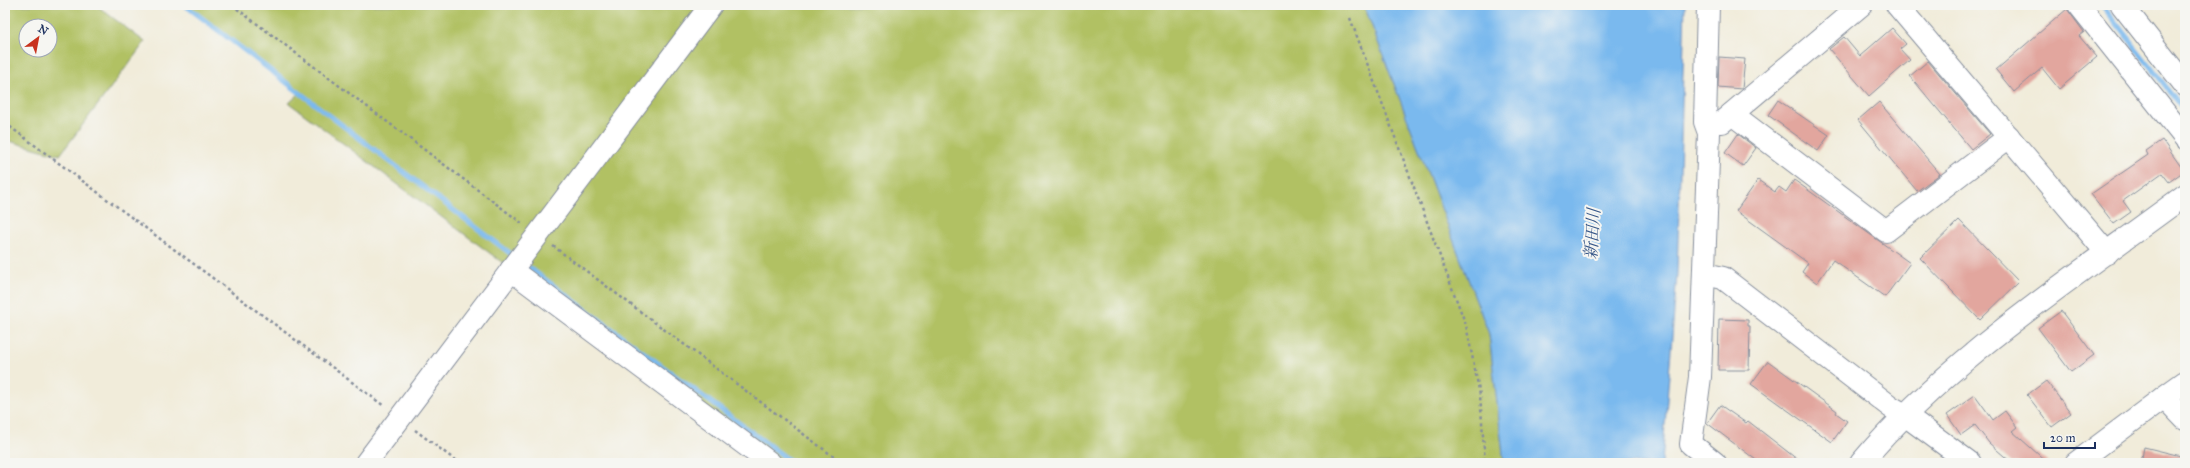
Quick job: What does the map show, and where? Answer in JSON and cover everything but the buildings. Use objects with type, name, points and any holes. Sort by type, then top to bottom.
[{"type":"street","points":[[366,463],[711,5]]},
{"type":"street","points":[[1708,5],[1706,122],[1709,133],[1705,274],[1700,377],[1691,444],[1715,463]]},
{"type":"street","points":[[1709,133],[1861,5]]},
{"type":"street","points":[[1897,5],[2106,253]]},
{"type":"street","points":[[2078,5],[2185,138]]},
{"type":"street","points":[[2122,5],[2185,85]]},
{"type":"street","points":[[1732,114],[1886,231],[2009,137]]},
{"type":"street","points":[[1861,463],[1906,415],[1946,377],[1986,343],[2185,195]]},
{"type":"street","points":[[511,270],[770,463]]},
{"type":"street","points":[[1705,274],[1723,278],[1891,406],[1906,415],[1970,463]]},
{"type":"street","points":[[2076,463],[2185,382]]},
{"type":"street","points":[[2164,397],[2185,419]]},
{"type":"path","points":[[1350,18],[1466,325],[1480,394],[1485,463]]},
{"type":"path","points":[[5,123],[459,463]]},
{"type":"green space","points":[[5,5],[96,5],[145,42],[60,155],[5,140]]},
{"type":"green space","points":[[185,5],[1364,5],[1489,334],[1504,463],[777,463],[507,266],[289,103],[300,93]]},
{"type":"water","name":"新田川","points":[[1364,5],[1685,5],[1677,274],[1662,463],[1504,463],[1489,334]]},
{"type":"waterway","points":[[185,5],[515,257]]},
{"type":"waterway","points":[[2102,5],[2185,111]]},
{"type":"waterway","points":[[523,263],[793,463]]}]
